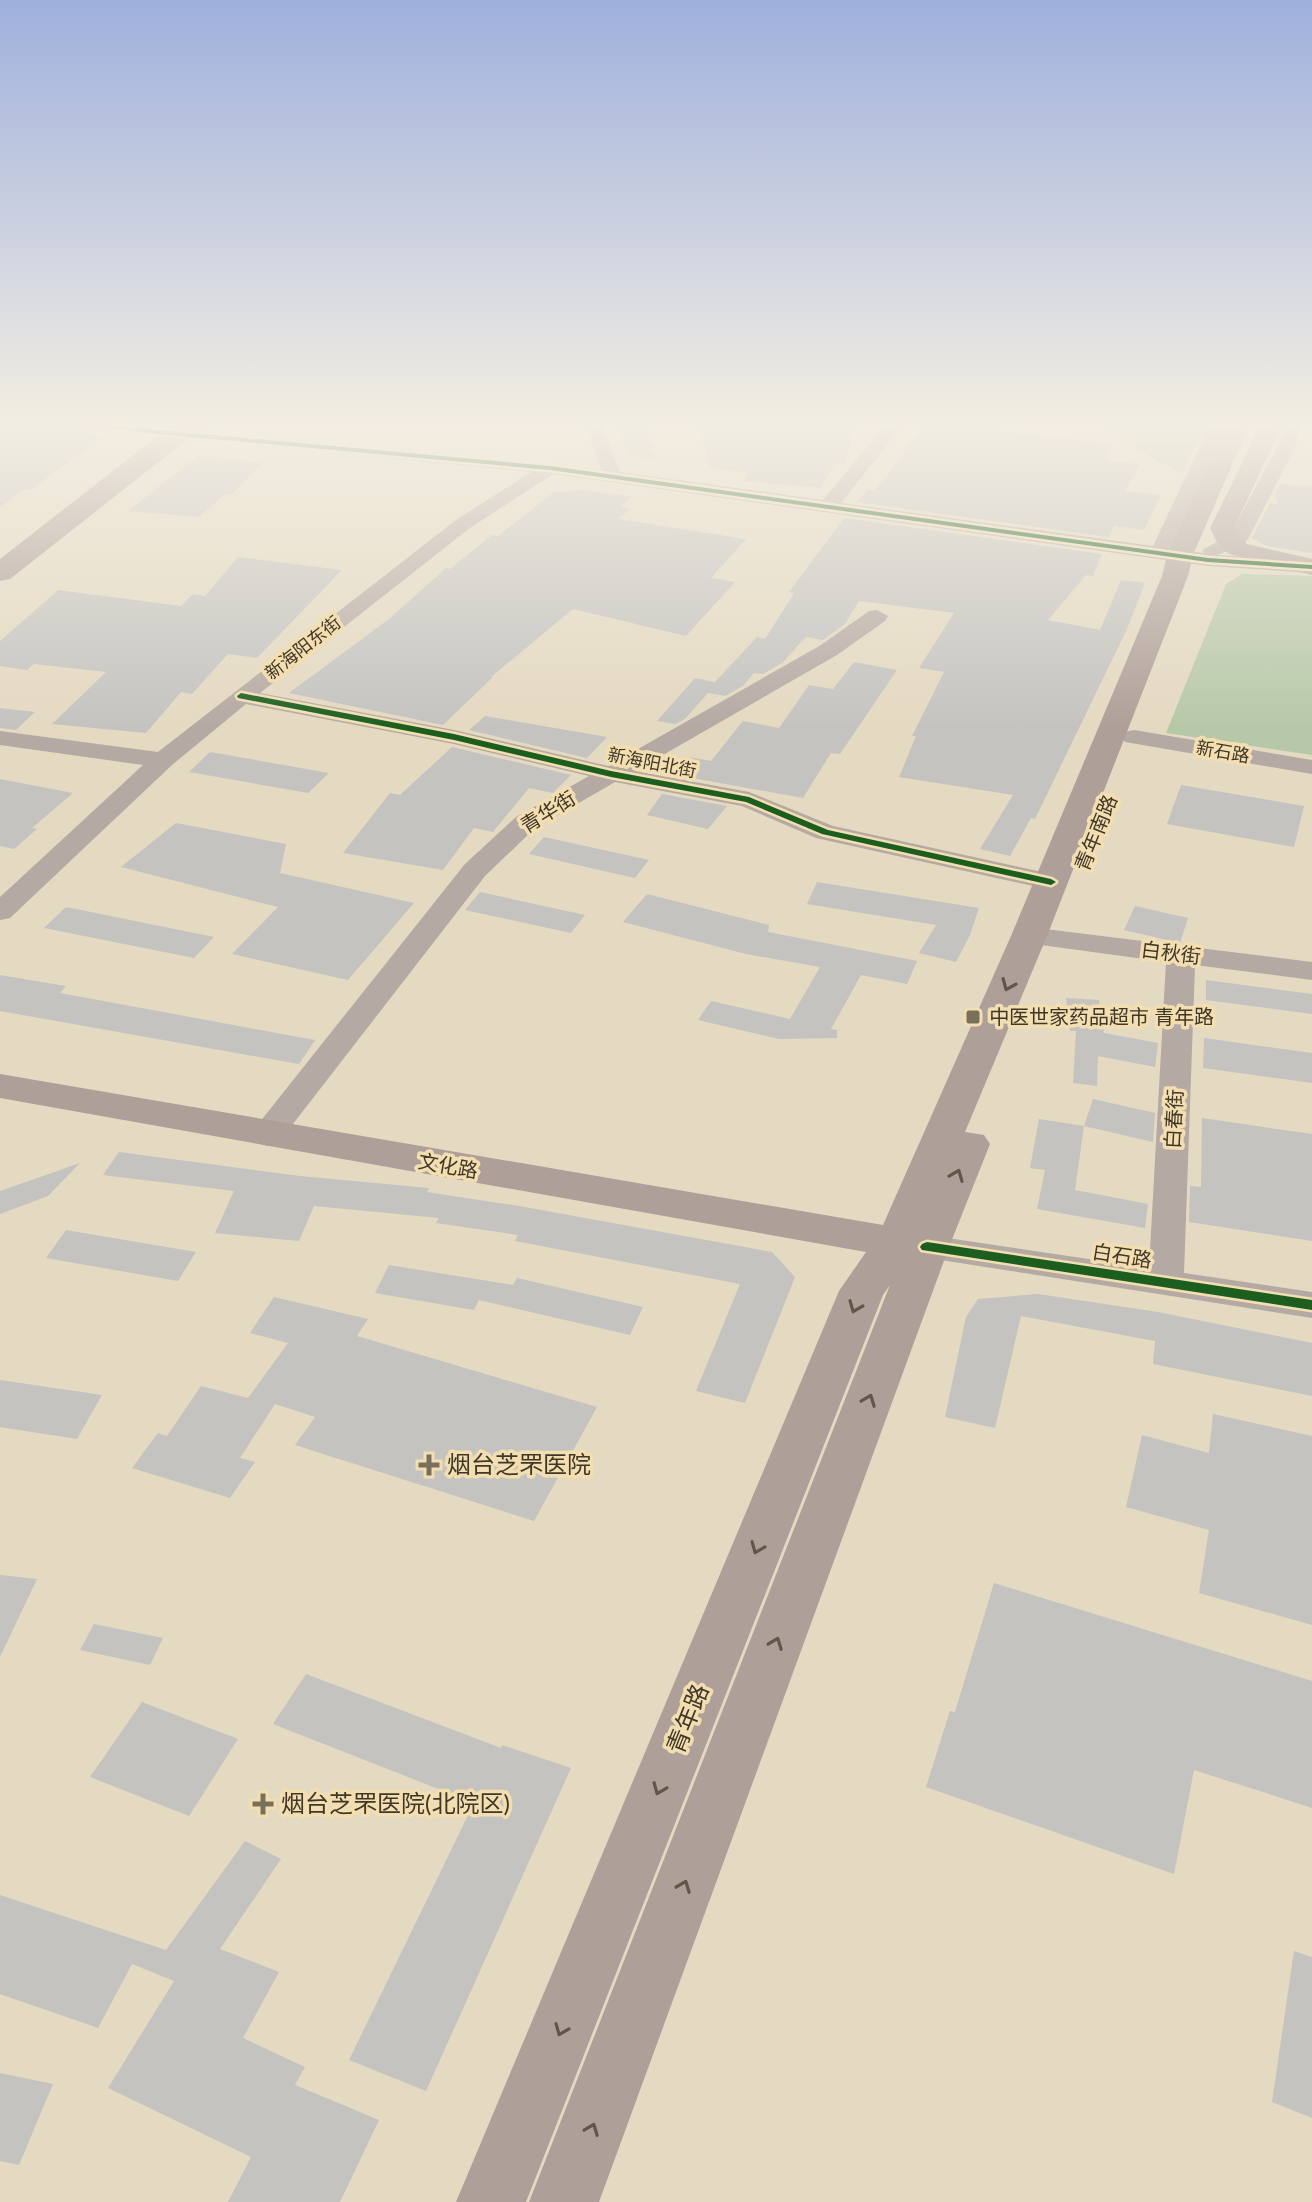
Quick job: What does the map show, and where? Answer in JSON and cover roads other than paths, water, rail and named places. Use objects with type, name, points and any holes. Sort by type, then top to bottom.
[{"type":"highway","points":[[0,573],[62,524]]},
{"type":"main road","name":"青年南路","points":[[912,1245],[1042,937],[1134,737],[1209,524]]},
{"type":"main road","name":"青年南路","points":[[1042,937],[1051,882],[1175,576],[1202,548],[1216,524]]},
{"type":"main road","points":[[1202,548],[1312,567]]},
{"type":"main road","name":"文化路","points":[[0,1086],[267,1135],[912,1245]]},
{"type":"main road","points":[[564,2202],[912,1245]]},
{"type":"main road","name":"青年路","points":[[491,2202],[862,1291],[912,1245]]},
{"type":"street","name":"新海阳东街","points":[[0,912],[163,760],[463,524]]},
{"type":"street","points":[[987,524],[1202,548],[1238,539],[1246,524]]},
{"type":"street","points":[[1202,548],[1206,524]]},
{"type":"street","name":"青华街","points":[[267,1135],[475,870],[525,823],[829,650],[877,616]]},
{"type":"street","name":"新海阳北街","points":[[241,696],[454,737],[611,774],[749,800],[825,832],[1051,882]]},
{"type":"street","name":"新石路","points":[[1134,737],[1312,767]]},
{"type":"street","points":[[0,738],[163,760]]},
{"type":"street","name":"白秋街","points":[[1042,937],[1312,971]]},
{"type":"street","name":"白春街","points":[[1166,1283],[1181,955]]},
{"type":"street","name":"白石路","points":[[912,1245],[1312,1305]]},
{"type":"place","name":"中医世家药品超市 青年路","points":[[973,1017]]},
{"type":"place","name":"烟台芝罘医院","points":[[429,1465]]},
{"type":"place","name":"烟台芝罘医院(北院区)","points":[[263,1804]]}]
